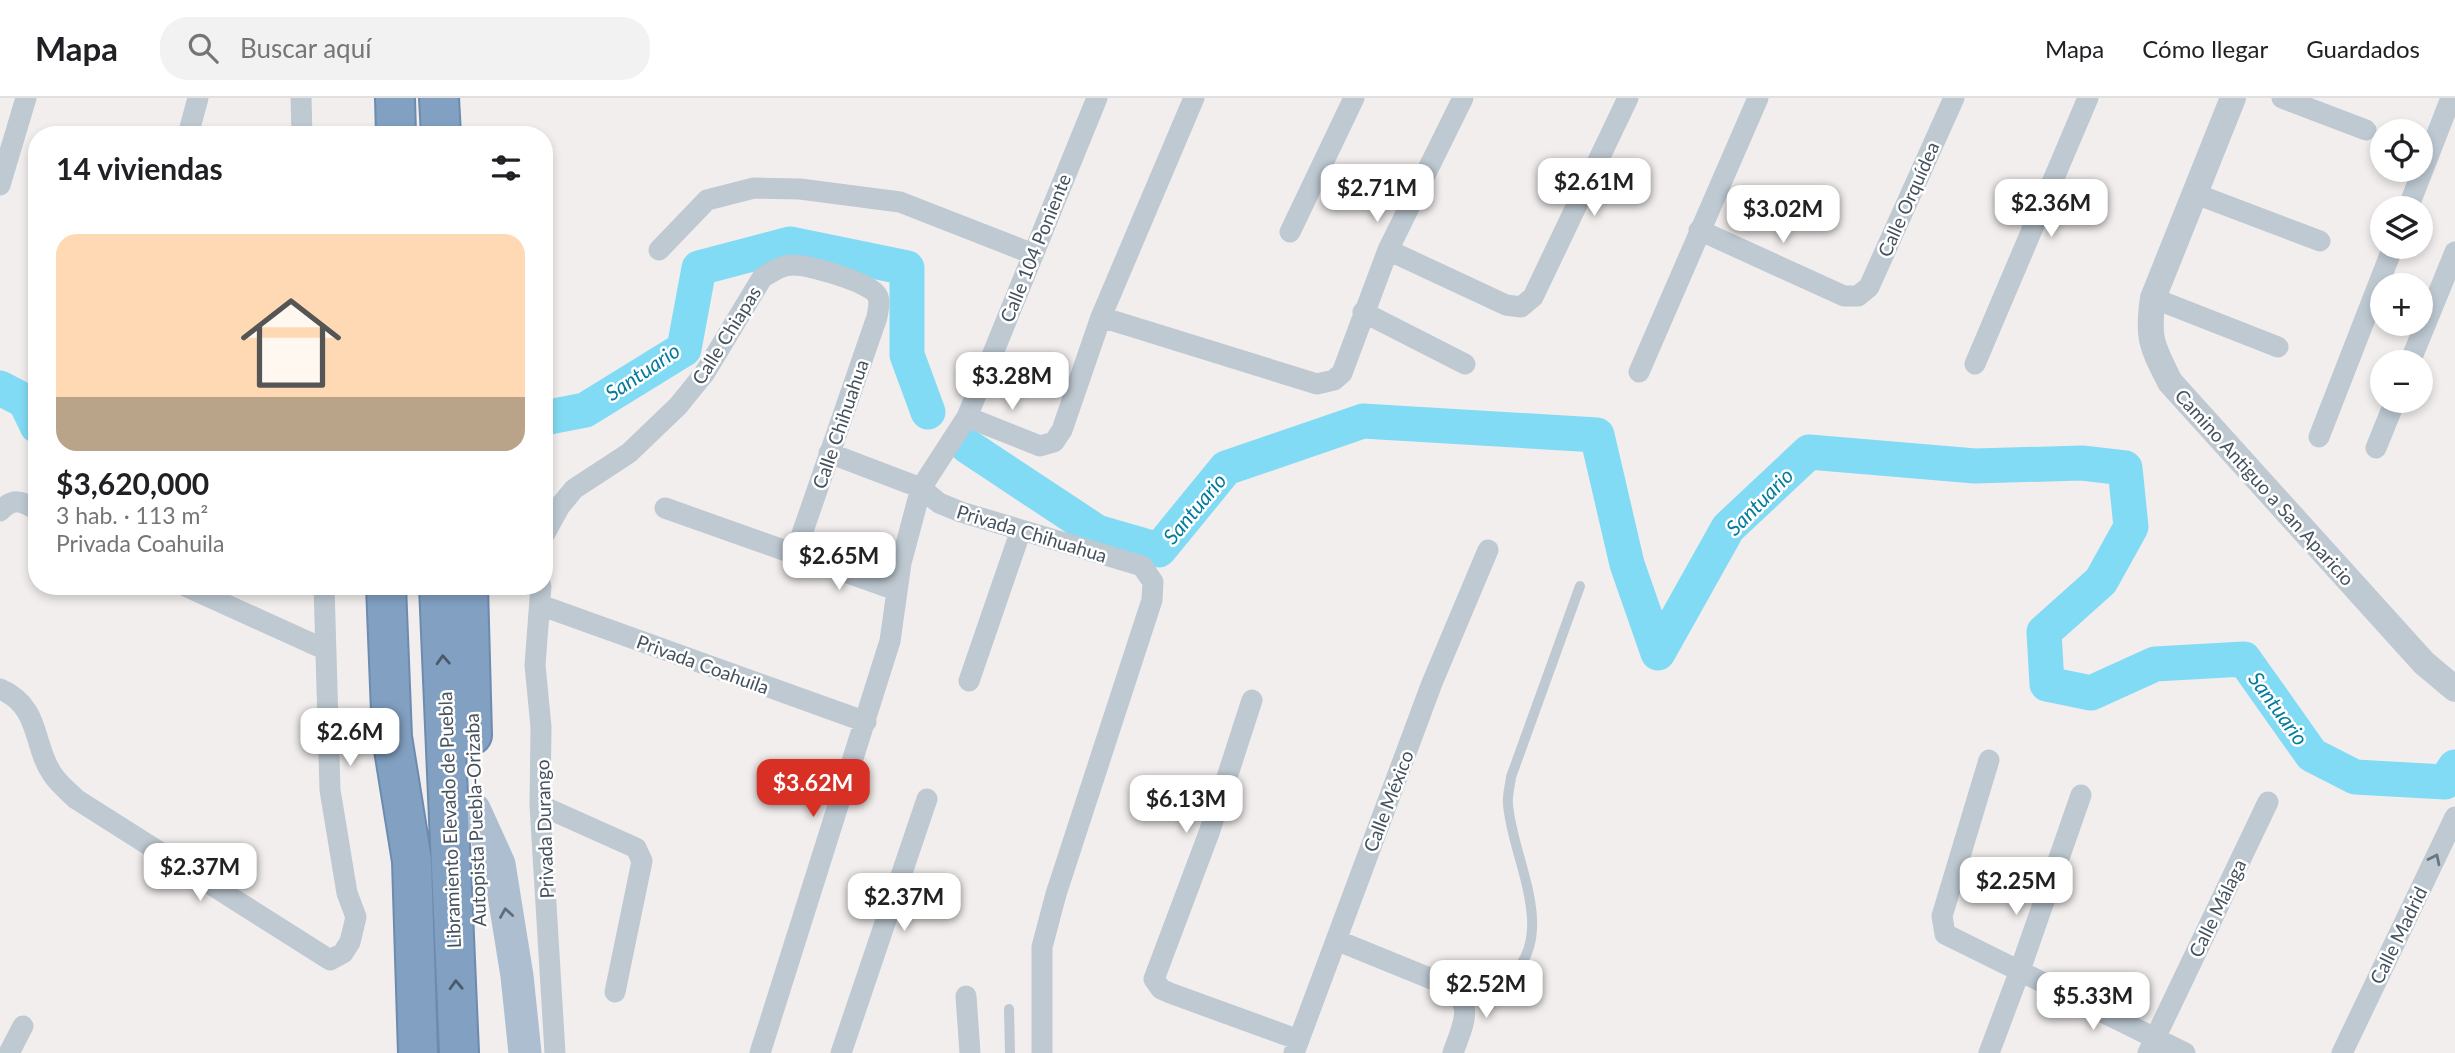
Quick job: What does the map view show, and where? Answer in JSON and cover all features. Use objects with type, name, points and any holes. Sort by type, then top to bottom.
[{"type":"highway","points":[[372,98],[373,126]]},
{"type":"highway","points":[[394,98],[396,126]]},
{"type":"highway","points":[[417,98],[419,126]]},
{"type":"highway","points":[[439,98],[441,126]]},
{"type":"highway","points":[[386,595],[401,1053]]},
{"type":"highway","name":"Libramiento Elevado de Puebla","points":[[411,595],[431,1053]]},
{"type":"highway","name":"Libramiento Elevado de Puebla","points":[[439,595],[460,1053]]},
{"type":"highway","name":"Autopista Puebla-Orizaba","points":[[468,595],[485,1053]]},
{"type":"highway","points":[[392,737],[412,861],[418,1053]]},
{"type":"main road","points":[[474,809],[499,864],[517,976],[525,1053]]},
{"type":"street","points":[[0,185],[26,98]]},
{"type":"street","points":[[190,126],[198,98]]},
{"type":"street","points":[[301,98],[302,126]]},
{"type":"street","name":"Calle 104 Poniente","points":[[760,1053],[890,642],[901,563],[921,488],[967,417],[1097,98]]},
{"type":"street","points":[[967,417],[1040,446],[1055,442],[1062,430],[1101,317],[1194,98]]},
{"type":"street","points":[[1290,232],[1354,98]]},
{"type":"street","points":[[1101,317],[1317,384],[1334,380],[1342,373],[1388,250],[1463,98]]},
{"type":"street","points":[[1388,250],[1506,305],[1521,307],[1533,297],[1629,98]]},
{"type":"street","points":[[1639,372],[1758,98]]},
{"type":"street","name":"Calle Orquídea","points":[[1699,230],[1843,296],[1858,296],[1869,287],[1954,98]]},
{"type":"street","points":[[1975,364],[2088,98]]},
{"type":"street","name":"Camino Antiguo a San Aparicio","points":[[2233,98],[2153,298],[2149,326],[2153,349],[2171,382],[2424,663],[2455,690]]},
{"type":"street","points":[[2282,98],[2366,130]]},
{"type":"street","points":[[2413,196],[2451,98]]},
{"type":"street","points":[[659,250],[708,200],[754,188],[812,190],[900,202],[1033,254]]},
{"type":"street","points":[[2196,194],[2320,241]]},
{"type":"street","points":[[2415,350],[2455,252]]},
{"type":"street","points":[[2319,437],[2388,259]]},
{"type":"street","name":"Calle Chiapas","points":[[553,519],[574,489],[629,453],[678,406],[704,374],[762,278],[777,269],[792,265],[866,285],[876,293]]},
{"type":"street","name":"Calle Chihuahua","points":[[796,554],[877,317],[879,303],[876,293]]},
{"type":"street","points":[[2153,298],[2278,347]]},
{"type":"street","points":[[1363,312],[1465,363]]},
{"type":"street","points":[[2376,448],[2390,413]]},
{"type":"street","name":"Privada Chihuahua","points":[[829,453],[921,488],[939,503],[961,512],[1142,566],[1153,582],[1152,600],[1060,881],[1042,947],[1042,1053]]},
{"type":"street","points":[[6,506],[19,500],[28,505]]},
{"type":"street","points":[[665,508],[896,590]]},
{"type":"street","points":[[969,681],[1021,530]]},
{"type":"street","name":"Calle México","points":[[1297,1046],[1432,682],[1488,550]]},
{"type":"street","points":[[205,595],[324,649]]},
{"type":"street","points":[[0,689],[12,694],[32,719],[52,775],[76,799],[330,960],[343,953],[350,942],[356,917],[347,893],[330,790],[324,595]]},
{"type":"street","name":"Privada Coahuila","points":[[540,596],[866,722]]},
{"type":"street","name":"Privada Durango","points":[[540,596],[535,665],[541,727],[540,805],[555,1053]]},
{"type":"street","points":[[1252,700],[1209,833],[1154,979],[1161,989],[1297,1046]]},
{"type":"street","points":[[1989,760],[1942,916],[1945,934],[2151,1045],[2185,1053]]},
{"type":"street","points":[[1989,1053],[2020,973],[2081,795]]},
{"type":"street","points":[[841,1053],[927,799]]},
{"type":"street","name":"Calle Málaga","points":[[2151,1045],[2268,802]]},
{"type":"street","points":[[540,805],[636,848],[642,861],[615,992]]},
{"type":"street","name":"Calle Madrid","points":[[2342,1053],[2455,817]]},
{"type":"street","points":[[1336,940],[1444,984],[1461,997],[1465,1017],[1454,1053]]},
{"type":"street","points":[[966,996],[970,1053]]},
{"type":"street","points":[[9,1053],[23,1026]]},
{"type":"lane","points":[[1461,997],[1514,974],[1528,955],[1532,926],[1530,905],[1508,804],[1511,778],[1580,586]]},
{"type":"lane","points":[[1009,1009],[1010,1053]]},
{"type":"waterway","name":"Santuario","points":[[553,416],[585,410],[684,349],[699,268],[790,244],[907,268],[907,355],[928,412]]},
{"type":"waterway","name":"Santuario","points":[[0,388],[25,401],[28,407]]},
{"type":"waterway","name":"Santuario","points":[[967,446],[1097,532],[1159,550],[1226,468],[1363,421],[1597,435],[1627,564],[1658,653],[1728,528],[1809,452],[1975,466],[2082,463],[2125,468],[2131,527],[2101,581],[2044,632],[2047,684],[2091,693],[2155,664],[2244,659],[2312,755],[2355,777],[2445,782],[2455,767]]}]
